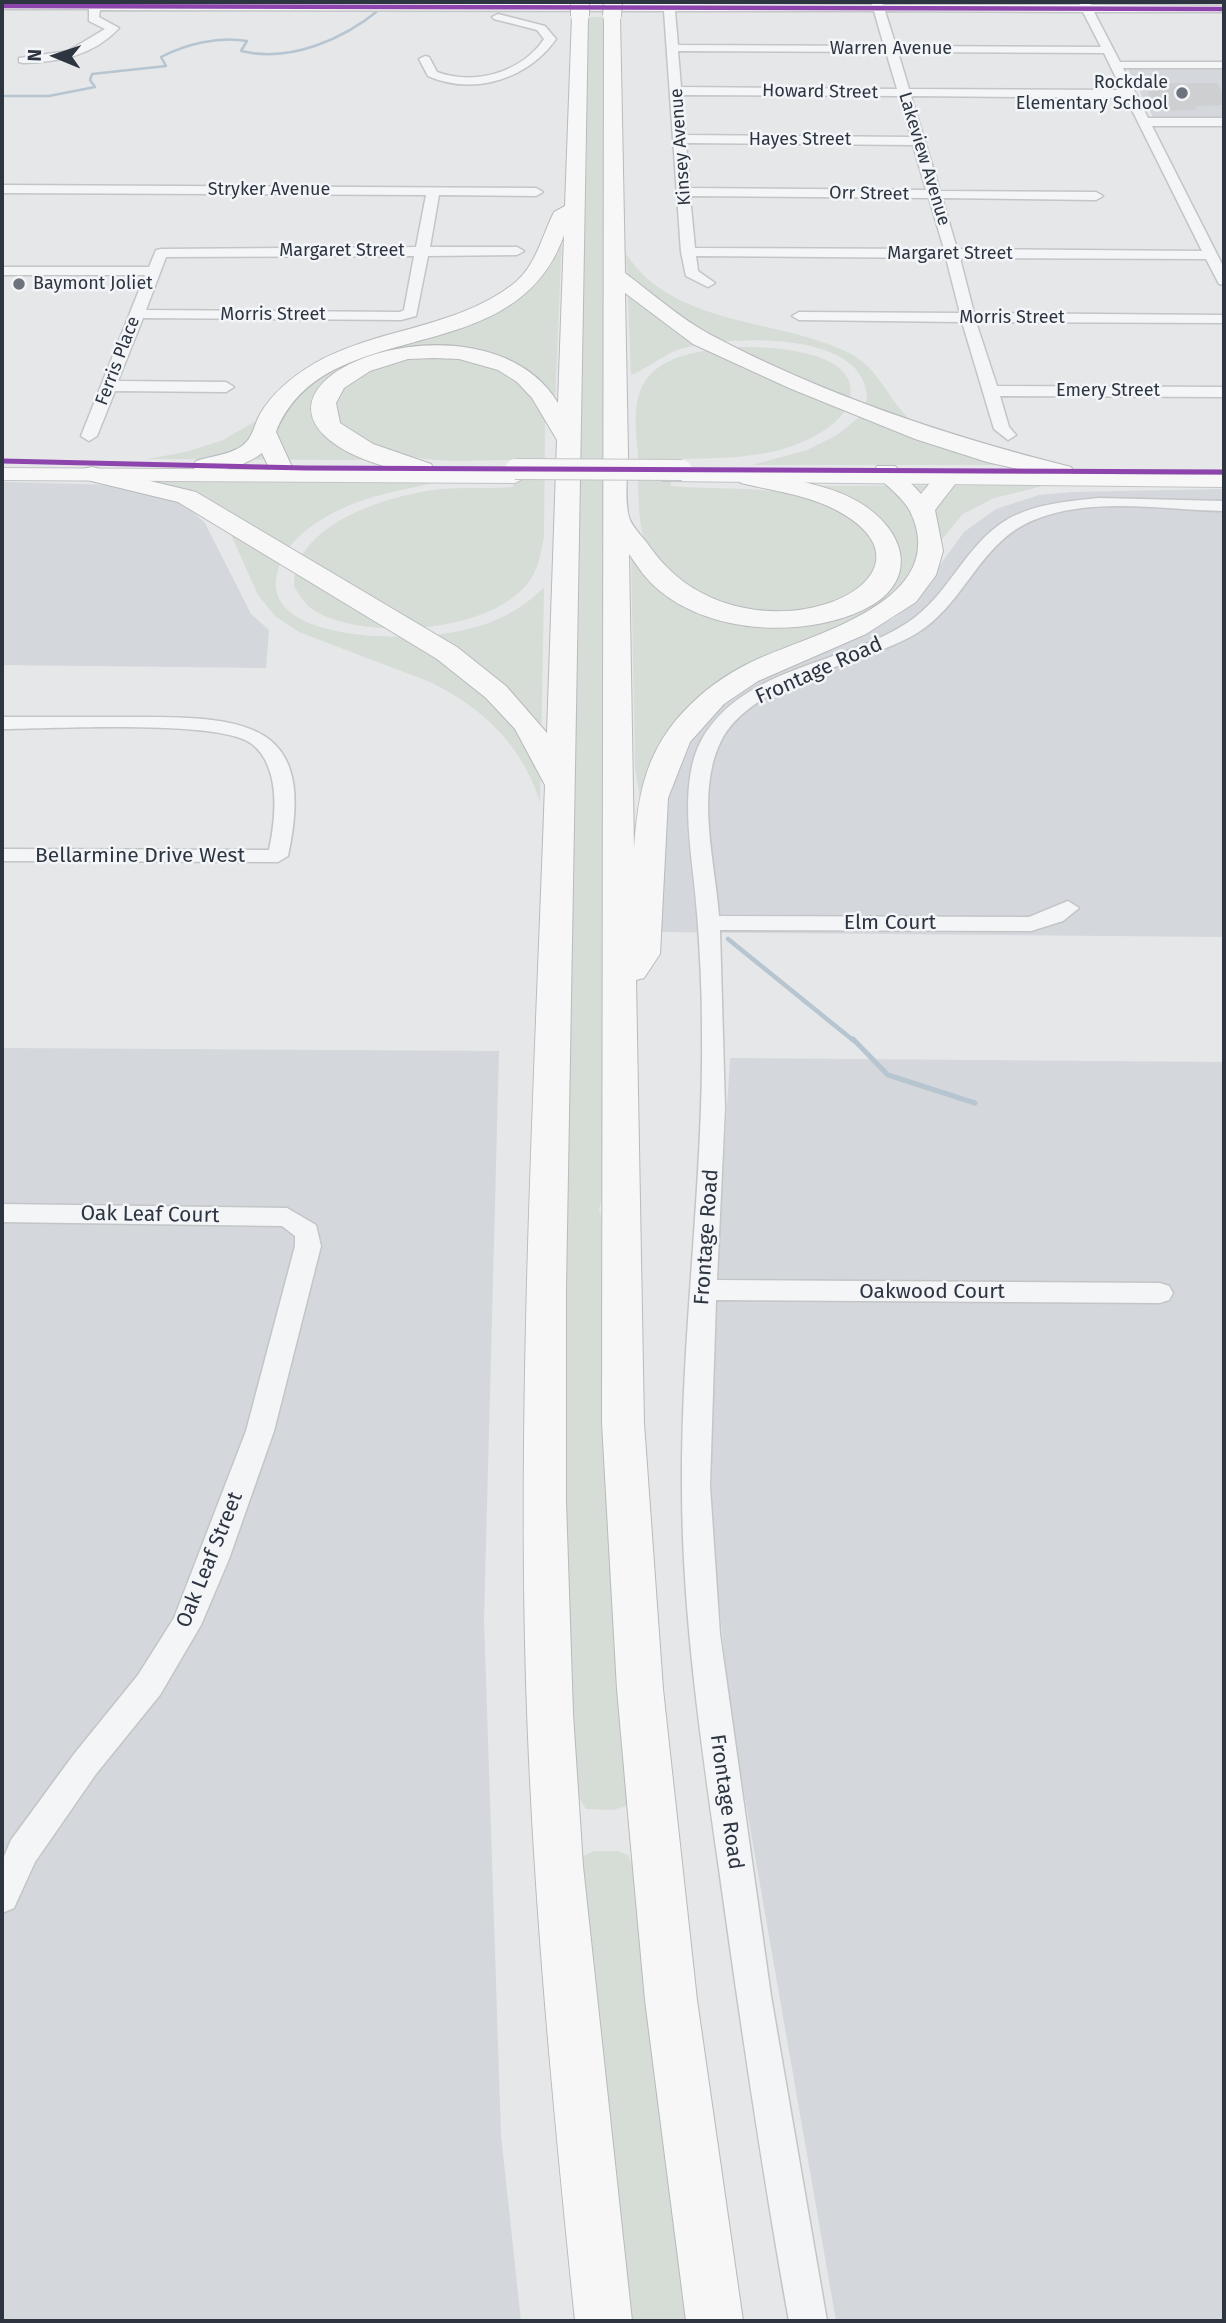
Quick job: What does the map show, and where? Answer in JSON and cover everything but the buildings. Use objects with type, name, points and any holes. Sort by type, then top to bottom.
[{"type":"highway","points":[[580,9],[551,1146],[544,1320],[543,1483],[550,1714],[579,2099],[604,2321]]},
{"type":"highway","points":[[613,9],[623,1423],[640,1689],[671,2000],[715,2321]]},
{"type":"highway","points":[[205,466],[247,452],[265,433],[284,397],[322,369],[372,346],[472,316],[518,291],[546,261],[555,230],[575,192]]},
{"type":"highway","points":[[615,276],[701,339],[797,383],[923,434],[996,457],[1062,472]]},
{"type":"highway","points":[[422,468],[360,448],[333,430],[323,411],[324,399],[330,389],[359,368],[387,358],[431,352],[471,356],[497,362],[526,377],[543,396],[555,421],[568,438]]},
{"type":"highway","points":[[265,433],[280,467]]},
{"type":"highway","points":[[92,474],[187,497],[447,653],[486,683],[521,718],[548,754],[559,788]]},
{"type":"highway","points":[[619,988],[643,954],[653,798],[658,774],[678,735],[711,700],[748,674],[874,620],[903,601],[925,569],[930,551],[922,509],[890,475]]},
{"type":"highway","points":[[616,520],[632,536],[646,562],[664,583],[693,600],[723,611],[762,618],[800,618],[848,606],[876,589],[890,565],[890,551],[877,527],[848,506],[750,478]]},
{"type":"highway","points":[[922,509],[947,479]]},
{"type":"main road","points":[[2,461],[422,468],[515,473]]},
{"type":"main road","points":[[676,474],[750,478],[1224,472]]},
{"type":"main road","points":[[2,474],[890,475],[947,479],[1224,481]]},
{"type":"street","points":[[2,6],[365,4],[487,7],[1215,7],[1224,26]]},
{"type":"street","name":"Kinsey Avenue","points":[[669,5],[678,91],[688,252],[691,273],[708,283]]},
{"type":"street","name":"Lakeview Avenue","points":[[877,5],[920,141],[968,318],[1002,429],[1008,435]]},
{"type":"street","points":[[1086,5],[1224,281]]},
{"type":"street","points":[[23,60],[71,56],[89,46],[113,27],[93,19],[94,6]]},
{"type":"street","points":[[425,59],[432,74],[468,80],[505,76],[534,62],[550,39],[548,34],[541,28],[490,16],[486,13],[487,7]]},
{"type":"street","name":"Warren Avenue","points":[[674,48],[1108,50]]},
{"type":"street","points":[[1116,65],[1224,65]]},
{"type":"street","name":"Howard Street","points":[[678,91],[1131,94]]},
{"type":"street","points":[[1144,122],[1224,122]]},
{"type":"street","name":"Hayes Street","points":[[680,139],[920,141]]},
{"type":"street","name":"Stryker Avenue","points":[[2,189],[536,192]]},
{"type":"street","points":[[422,252],[433,191]]},
{"type":"street","name":"Orr Street","points":[[683,192],[1096,196]]},
{"type":"street","name":"Margaret Street","points":[[167,251],[517,251]]},
{"type":"street","name":"Ferris Place","points":[[89,436],[158,255],[167,251]]},
{"type":"street","name":"Morris Street","points":[[136,314],[401,316],[411,313],[422,252]]},
{"type":"street","name":"Margaret Street","points":[[688,252],[1211,255]]},
{"type":"street","points":[[2,271],[152,271]]},
{"type":"street","name":"Morris Street","points":[[799,316],[1224,320]]},
{"type":"street","points":[[108,386],[226,387]]},
{"type":"street","name":"Emery Street","points":[[992,391],[1224,392]]},
{"type":"street","name":"Frontage Road","points":[[808,2321],[757,2021],[707,1654],[698,1546],[696,1444],[714,1107],[702,775],[712,740],[733,714],[780,685],[914,628],[939,608],[991,540],[1018,520],[1043,512],[1087,506],[1224,506]]},
{"type":"street","name":"Bellarmine Drive West","points":[[2,723],[192,723],[218,725],[241,731],[260,740],[274,758],[285,808],[278,856],[2,855]]},
{"type":"street","name":"Elm Court","points":[[709,923],[1031,924],[1055,916],[1068,908]]},
{"type":"street","name":"Oak Leaf Court","points":[[2,1213],[278,1217],[296,1222]]},
{"type":"street","name":"Oak Leaf Street","points":[[2,1897],[12,1846],[85,1764],[149,1685],[186,1625],[234,1505],[274,1381],[308,1246],[307,1233],[296,1222]]},
{"type":"street","name":"Oakwood Court","points":[[704,1290],[1160,1293]]},
{"type":"shaded area","points":[[587,17],[606,17],[603,190],[606,192],[603,1194],[599,1211],[606,1228],[631,1794],[626,1806],[613,1810],[586,1809],[577,1795],[566,1633],[559,1417],[587,134],[583,130]]},
{"type":"shaded area","name":"Rockdale Elementary School","points":[[1127,67],[1224,67],[1224,119],[1154,119]]},
{"type":"shaded area","points":[[559,235],[562,235],[555,403],[539,381],[512,364],[397,353],[316,406],[383,460],[147,459],[186,452],[223,440],[256,421],[333,366],[509,302],[547,270]]},
{"type":"shaded area","points":[[626,254],[646,278],[671,295],[699,308],[819,341],[847,352],[868,367],[898,407],[924,431],[1010,465],[752,465],[807,450],[837,435],[858,418],[867,399],[861,376],[845,360],[821,349],[762,340],[684,348],[631,375]]},
{"type":"shaded area","points":[[743,347],[795,351],[831,362],[844,372],[850,386],[847,409],[822,432],[777,450],[742,456],[669,459],[671,486],[791,494],[835,509],[860,526],[874,545],[877,556],[872,577],[854,592],[818,608],[760,611],[703,598],[678,580],[649,548],[643,534],[639,512],[636,423],[637,403],[643,384],[658,368],[680,357]]},
{"type":"shaded area","points":[[421,357],[478,363],[496,369],[526,388],[537,402],[545,421],[544,537],[539,561],[528,583],[510,600],[486,613],[457,622],[395,629],[337,620],[311,609],[294,586],[298,564],[310,545],[327,529],[373,505],[398,497],[451,488],[513,487],[513,460],[424,459],[365,443],[343,429],[336,415],[337,400],[350,380],[375,367]]},
{"type":"shaded area","points":[[2,482],[119,485],[176,500],[191,510],[205,523],[251,614],[269,630],[266,668],[2,665]]},
{"type":"shaded area","points":[[435,482],[363,500],[311,526],[295,540],[283,557],[279,567],[277,592],[288,610],[310,623],[338,632],[402,637],[449,633],[488,623],[515,610],[544,588],[540,802],[523,763],[498,730],[483,716],[430,682],[299,632],[275,616],[258,595],[229,530],[156,483]]},
{"type":"shaded area","points":[[1047,485],[994,498],[963,514],[885,608],[743,671],[640,798],[635,768],[631,551],[694,606],[841,615],[896,546],[805,486]]},
{"type":"shaded area","points":[[1224,489],[1224,937],[656,932],[667,801],[675,764],[690,736],[709,714],[771,673],[893,619],[911,605],[964,532],[996,509],[1039,495],[1072,492]]},
{"type":"shaded area","points":[[2,1048],[499,1051],[484,1619],[501,2135],[521,2321],[2,2321]]},
{"type":"shaded area","points":[[730,1058],[1224,1062],[1224,2321],[836,2321],[731,1718],[712,1535],[711,1369]]},
{"type":"shaded area","points":[[594,1851],[618,1851],[628,1855],[638,1878],[662,2100],[693,2321],[622,2321],[599,2127],[579,1858]]},
{"type":"waterway","points":[[2,96],[49,96],[95,87],[90,80],[92,74],[166,66],[161,57],[181,48],[214,40],[247,41],[241,51],[260,54],[297,51],[333,39],[380,9]]},
{"type":"waterway","points":[[728,939],[854,1041]]},
{"type":"waterway","points":[[853,1039],[888,1075],[975,1103]]},
{"type":"transit line","points":[[2,6],[1224,9]]},
{"type":"transit line","points":[[2,461],[305,468],[1224,472]]},
{"type":"place","name":"Rockdale Elementary School","points":[[1182,93]]},
{"type":"place","name":"Baymont Joliet","points":[[19,284]]}]
